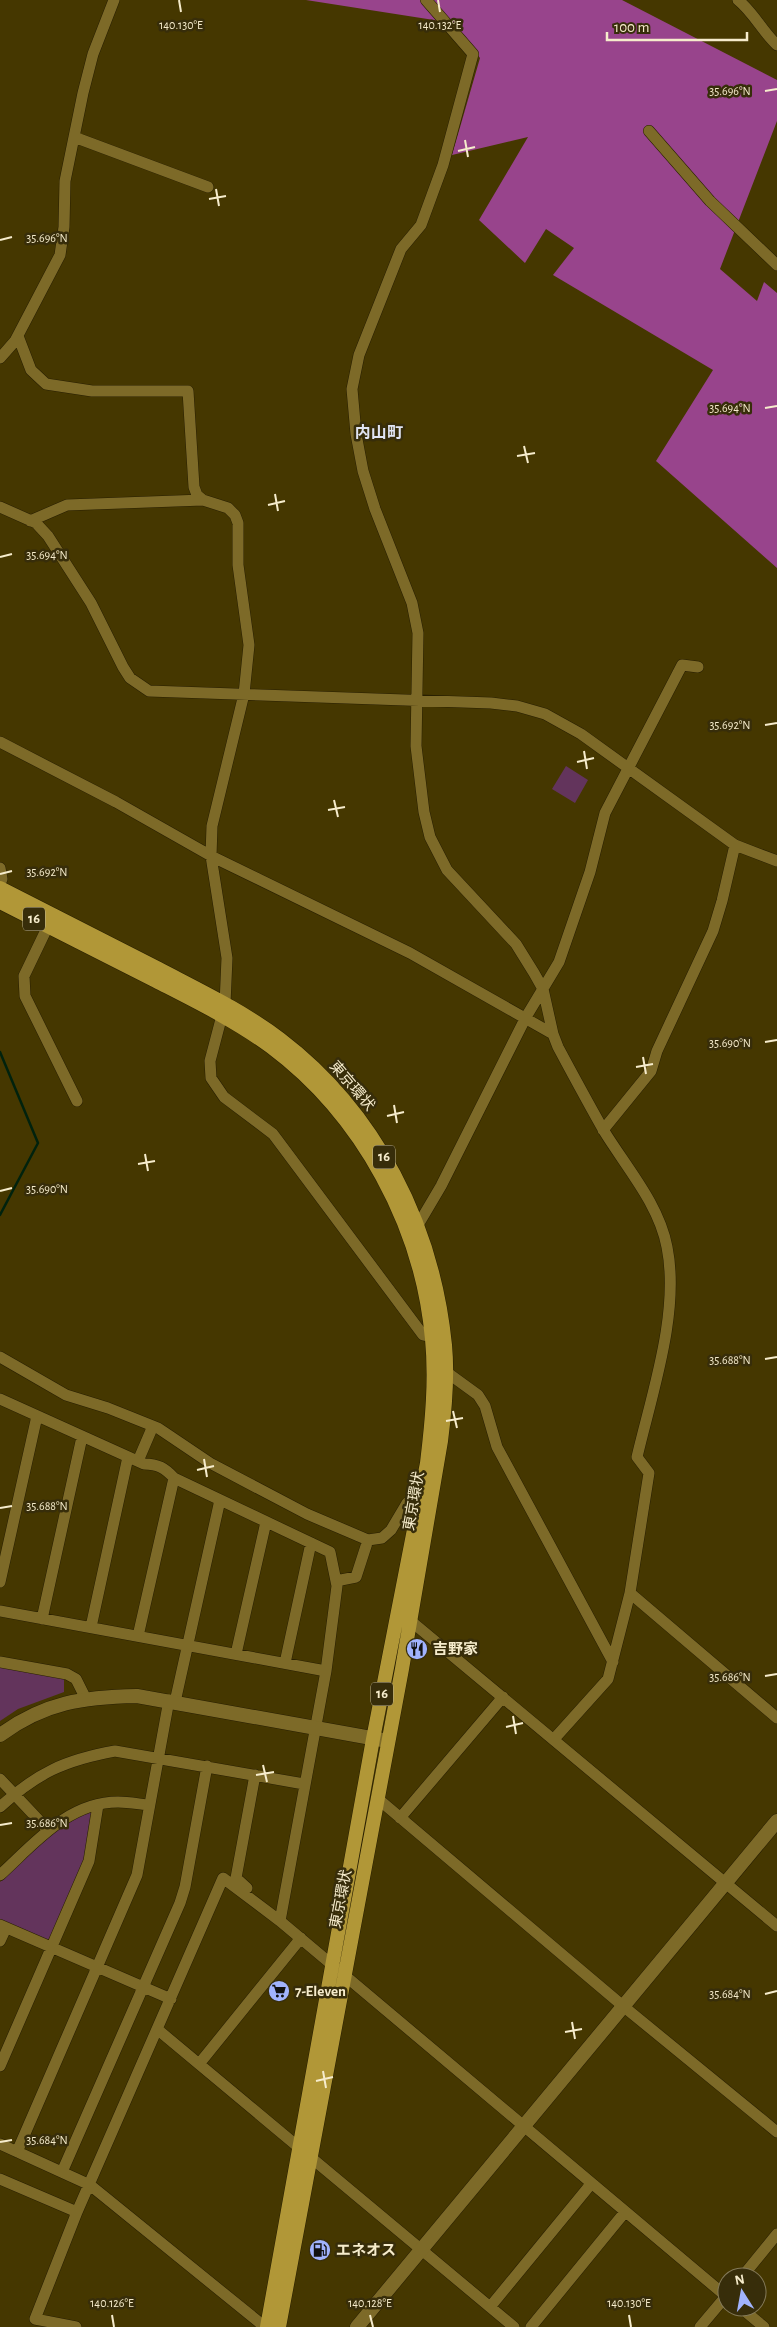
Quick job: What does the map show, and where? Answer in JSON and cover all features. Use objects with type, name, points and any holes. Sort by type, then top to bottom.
[{"type":"highway","name":"東京環状","points":[[0,888],[280,1039],[307,1061],[334,1088],[365,1127],[392,1169],[418,1224],[437,1291],[445,1347],[445,1408],[441,1441],[403,1615],[373,1739],[338,1970],[305,2152],[278,2327]]},
{"type":"highway","name":"東京環状","points":[[0,902],[224,1010],[300,1071],[329,1100],[359,1139],[381,1174],[416,1254],[427,1302],[432,1337],[434,1365],[430,1434],[403,1615],[388,1741],[338,1970]]},
{"type":"highway","name":"東京環状","points":[[266,2327],[305,2152]]},
{"type":"street","points":[[0,358],[18,336],[60,255],[64,227],[66,180],[74,137],[93,54],[114,0]]},
{"type":"street","points":[[426,0],[473,54],[443,165],[421,225],[401,249],[359,355],[352,389],[356,434],[363,470],[375,510],[412,603],[418,633],[416,746],[424,812],[430,837],[447,870],[516,944],[543,989],[553,1034],[603,1130],[648,1199],[667,1246],[670,1270],[670,1298],[666,1331],[637,1457],[649,1473],[630,1593],[613,1662],[608,1679],[554,1739]]},
{"type":"street","points":[[738,0],[748,9],[767,36],[777,45]]},
{"type":"street","points":[[648,131],[710,201],[777,265]]},
{"type":"street","points":[[74,137],[208,187]]},
{"type":"street","points":[[18,336],[31,370],[46,384],[92,391],[188,391],[194,487],[197,495],[203,500]]},
{"type":"street","points":[[30,521],[66,505],[203,500],[228,508],[238,523],[238,566],[249,646],[244,694],[215,810],[211,856],[225,933],[227,958],[224,1010],[209,1071],[214,1086],[224,1096],[273,1134],[423,1335],[432,1337]]},
{"type":"street","points":[[0,507],[36,523],[48,536],[91,603],[123,667],[137,684],[149,691],[490,703],[518,706],[545,714],[581,734],[735,844],[777,861]]},
{"type":"street","points":[[418,1224],[441,1186],[526,1017],[559,962],[590,872],[605,813],[613,796],[629,770],[682,664],[698,668]]},
{"type":"street","points":[[0,742],[116,802],[211,856],[410,953],[553,1034]]},
{"type":"street","points":[[603,1130],[651,1071],[657,1051],[713,931],[735,844]]},
{"type":"street","points":[[0,868],[2,879],[0,884]]},
{"type":"street","points":[[48,926],[24,976],[25,996],[77,1101]]},
{"type":"street","points":[[0,1357],[66,1395],[108,1408],[153,1426],[210,1463],[307,1514],[368,1540],[382,1538],[391,1530],[407,1503],[420,1496]]},
{"type":"street","points":[[445,1370],[478,1395],[485,1406],[497,1447],[613,1662]]},
{"type":"street","points":[[0,1400],[133,1459],[156,1464],[166,1469],[174,1478],[330,1552],[336,1582],[326,1671],[280,1921]]},
{"type":"street","points":[[0,1582],[37,1416]]},
{"type":"street","points":[[91,1627],[133,1459],[153,1426]]},
{"type":"street","points":[[42,1619],[82,1436]]},
{"type":"street","points":[[138,1636],[174,1478]]},
{"type":"street","points":[[17,2152],[137,1874],[158,1757],[188,1645],[220,1500]]},
{"type":"street","points":[[236,1654],[266,1522]]},
{"type":"street","points":[[336,1582],[356,1577],[368,1540]]},
{"type":"street","points":[[285,1663],[311,1543]]},
{"type":"street","points":[[630,1593],[777,1718]]},
{"type":"street","points":[[0,1611],[326,1671]]},
{"type":"street","points":[[403,1615],[777,1926]]},
{"type":"street","points":[[0,1662],[67,1674],[76,1679],[86,1699]]},
{"type":"street","points":[[0,1735],[36,1713],[56,1705],[86,1699],[137,1696],[388,1741]]},
{"type":"street","points":[[400,1818],[502,1697]]},
{"type":"street","points":[[0,1807],[14,1794],[52,1768],[84,1756],[115,1751],[304,1784]]},
{"type":"street","points":[[62,2172],[185,1888],[207,1766]]},
{"type":"street","points":[[250,1899],[249,1889],[236,1878],[255,1775]]},
{"type":"street","points":[[0,1779],[48,1830]]},
{"type":"street","points":[[377,1798],[623,2006],[777,2132]]},
{"type":"street","points":[[0,1875],[48,1830],[78,1810],[117,1802],[149,1805]]},
{"type":"street","points":[[0,2066],[89,1861],[98,1805]]},
{"type":"street","points":[[357,2327],[777,1820]]},
{"type":"street","points":[[76,2327],[34,2319],[77,2212],[223,1878],[301,1938],[523,2127],[717,2288]]},
{"type":"street","points":[[0,1940],[3,1926],[51,1949],[171,1999]]},
{"type":"street","points":[[199,2064],[301,1938]]},
{"type":"street","points":[[158,2029],[514,2327]]},
{"type":"street","points":[[0,2144],[90,2185],[266,2327]]},
{"type":"street","points":[[0,2179],[77,2212]]},
{"type":"street","points":[[490,2307],[591,2184]]},
{"type":"street","points":[[530,2327],[625,2212]]},
{"type":"street","points":[[750,2267],[777,2234]]},
{"type":"street","points":[[700,2327],[717,2307]]},
{"type":"street","points":[[752,2317],[764,2327]]},
{"type":"shaded area","points":[[306,0],[622,0],[777,80],[777,121],[720,269],[757,301],[764,282],[777,293],[777,568],[656,461],[713,370],[553,275],[574,248],[546,229],[525,263],[479,220],[528,137],[452,155],[480,58],[453,23]]},
{"type":"shaded area","points":[[566,766],[588,780],[575,803],[552,789]]},
{"type":"shaded area","points":[[0,1665],[64,1677],[64,1692],[18,1709],[0,1721]]},
{"type":"shaded area","points":[[90,1811],[94,1814],[85,1863],[53,1938],[46,1940],[0,1920],[0,1882],[57,1829]]},
{"type":"waterway","points":[[0,1052],[38,1143],[0,1215]]},
{"type":"place","name":"吉野家","points":[[417,1649]]},
{"type":"place","name":"7-Eleven","points":[[279,1991]]},
{"type":"place","name":"エネオス","points":[[320,2250]]},
{"type":"district","name":"内山町","points":[[379,433]]}]
